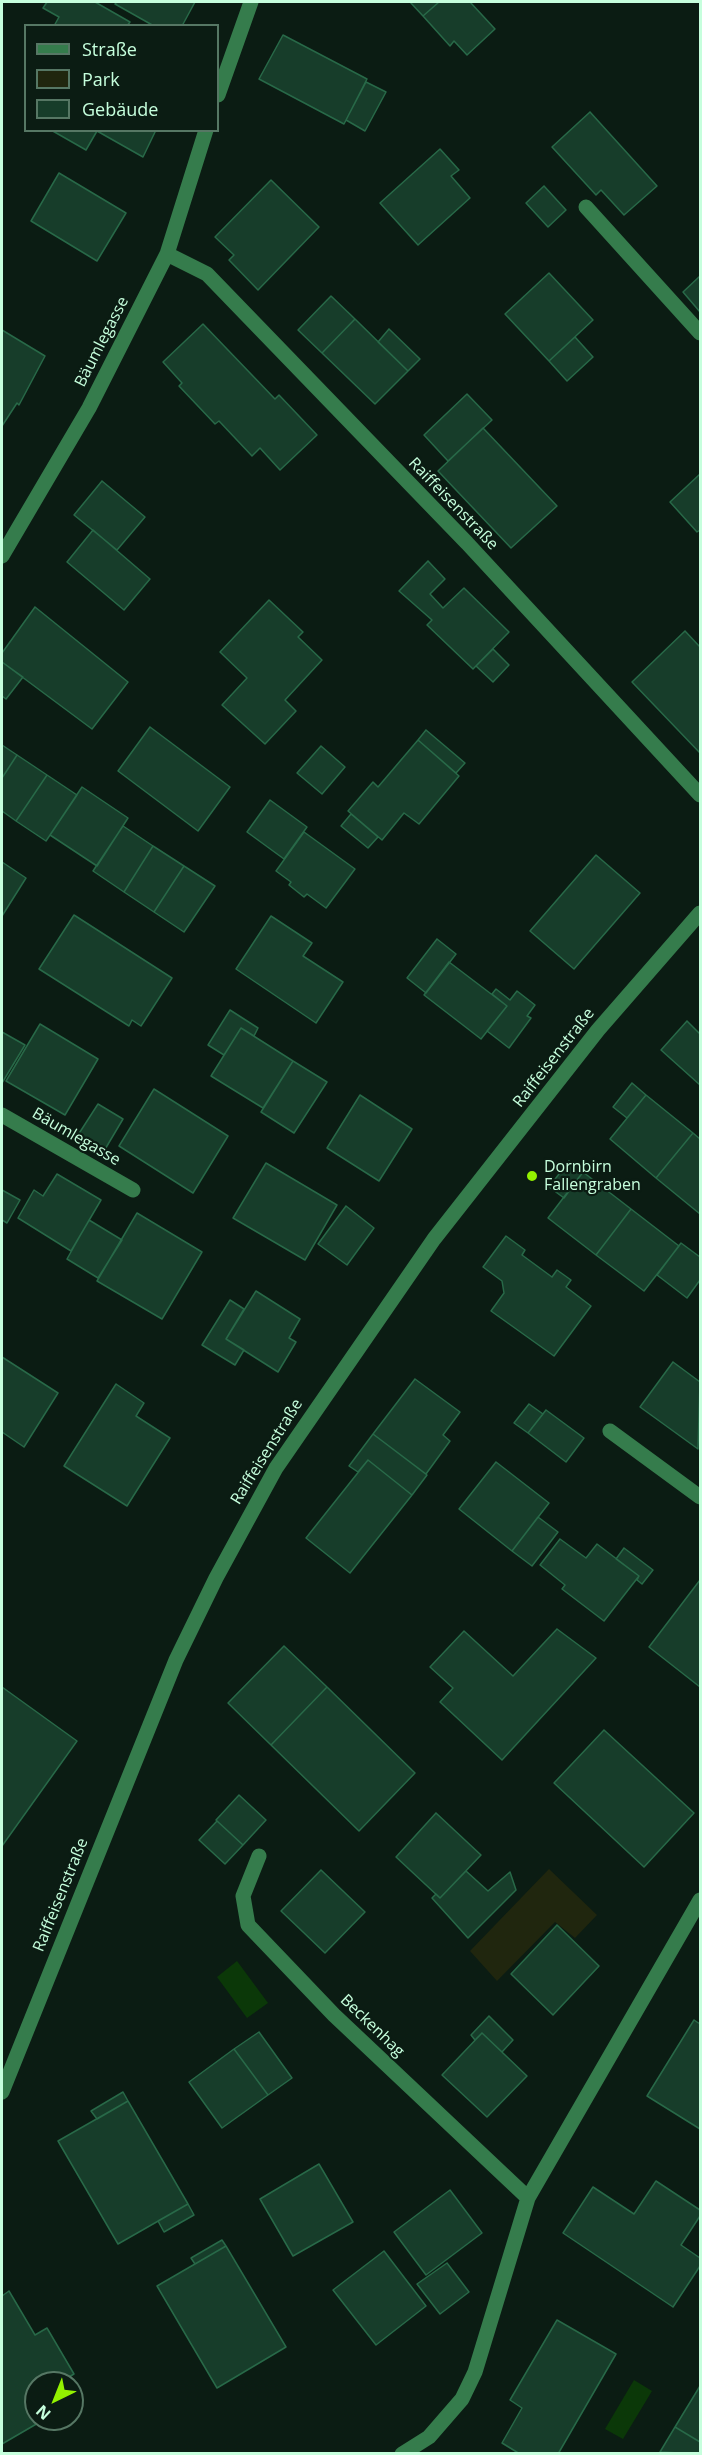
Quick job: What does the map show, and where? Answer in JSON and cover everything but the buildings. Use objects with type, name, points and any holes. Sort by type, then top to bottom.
[{"type":"street","points":[[219,91],[251,2]]},
{"type":"street","name":"Bäumlegasse","points":[[2,556],[88,408],[167,254],[205,132]]},
{"type":"street","points":[[586,207],[700,333]]},
{"type":"street","name":"Raiffeisenstraße","points":[[167,254],[207,274],[467,543],[700,795]]},
{"type":"street","name":"Raiffeisenstraße","points":[[2,2092],[176,1660],[216,1578],[276,1468],[434,1239],[598,1030],[700,913]]},
{"type":"street","name":"Bäumlegasse","points":[[2,1115],[133,1190]]},
{"type":"street","points":[[610,1431],[700,1497]]},
{"type":"street","name":"Beckenhag","points":[[259,1856],[243,1896],[248,1925],[334,2015],[528,2198]]},
{"type":"street","points":[[402,2454],[429,2437],[462,2399],[475,2372],[528,2198],[700,1900]]},
{"type":"green space","points":[[549,1869],[597,1915],[575,1938],[555,1922],[497,1981],[470,1951]]},
{"type":"shaded area","points":[[237,1961],[268,2003],[247,2018],[217,1977]]},
{"type":"shaded area","points":[[634,2380],[652,2391],[623,2439],[605,2429]]},
{"type":"place","name":"Dornbirn Fallengraben","points":[[532,1176]]}]
